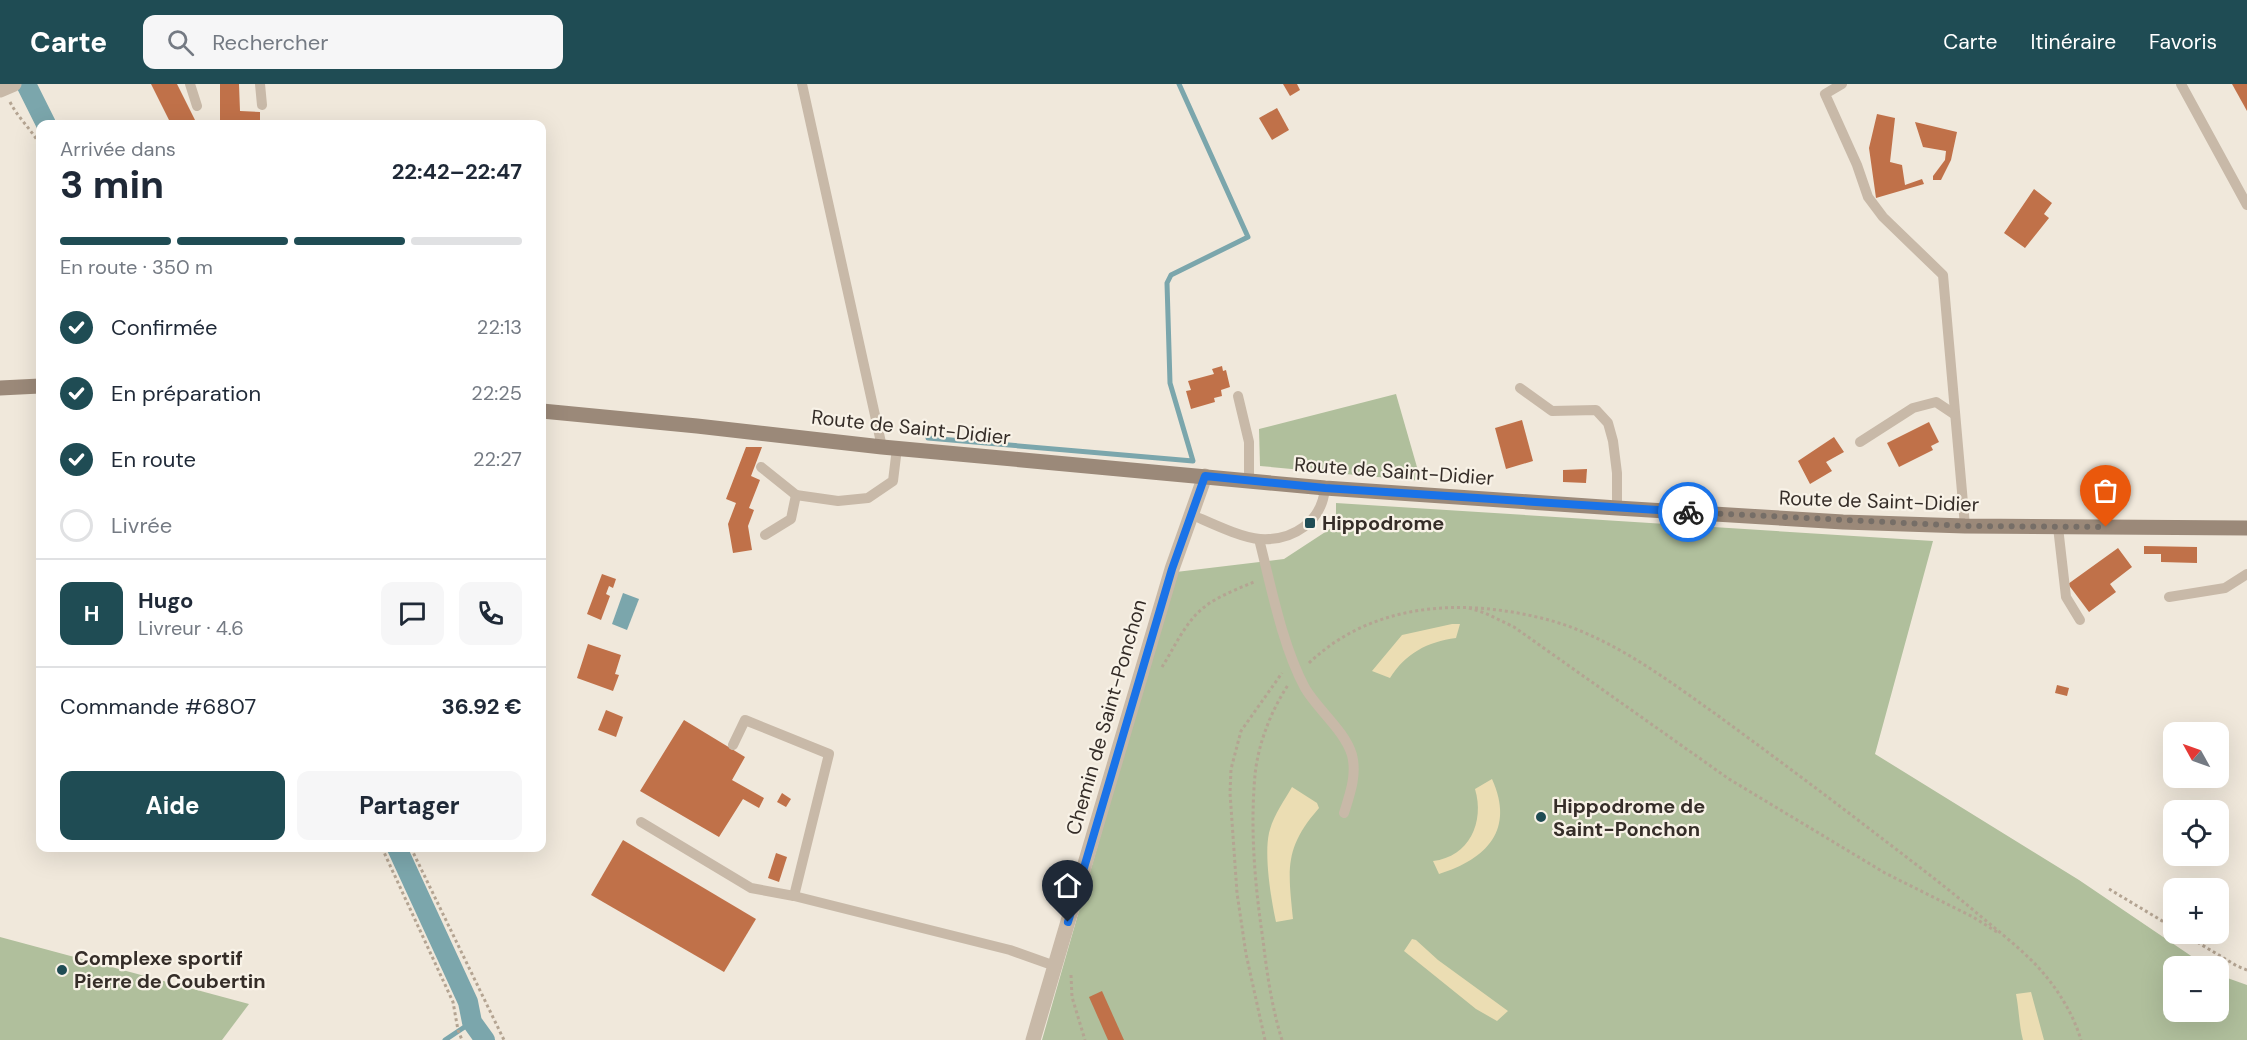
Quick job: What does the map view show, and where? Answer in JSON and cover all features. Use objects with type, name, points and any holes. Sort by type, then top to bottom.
[{"type":"main road","points":[[0,388],[36,387]]},
{"type":"main road","name":"Route de Saint-Didier","points":[[546,411],[889,447],[1325,488],[1843,522],[1965,526],[2247,528]]},
{"type":"street","name":"Chemin de Saint-Ponchon","points":[[1033,1040],[1168,581],[1205,476]]},
{"type":"lane","points":[[190,84],[197,106]]},
{"type":"lane","points":[[260,84],[262,105]]},
{"type":"lane","points":[[761,467],[796,495],[838,501],[868,498],[893,481],[889,447],[802,84]]},
{"type":"lane","points":[[1842,84],[1825,94],[1857,165],[1868,197],[1883,217],[1943,275],[1965,526]]},
{"type":"lane","points":[[2181,84],[2247,205]]},
{"type":"lane","points":[[1520,388],[1552,411],[1596,410],[1608,423],[1617,473],[1617,508]]},
{"type":"lane","points":[[1238,396],[1249,442],[1249,480]]},
{"type":"lane","points":[[1860,442],[1913,408],[1936,402],[1954,414]]},
{"type":"lane","points":[[1190,514],[1259,539],[1282,538],[1298,533],[1311,522],[1320,509],[1325,488]]},
{"type":"lane","points":[[765,535],[790,519],[796,495]]},
{"type":"lane","points":[[2058,527],[2066,597],[2080,620]]},
{"type":"lane","points":[[1259,539],[1298,673],[1316,705],[1344,739],[1352,754],[1354,774],[1344,813]]},
{"type":"lane","points":[[2169,597],[2225,588],[2247,574]]},
{"type":"lane","points":[[733,745],[745,720],[829,754],[794,896]]},
{"type":"lane","points":[[641,822],[751,888],[794,896],[1010,950],[1055,966]]},
{"type":"path","points":[[8,87],[14,109],[36,137]]},
{"type":"path","points":[[1161,669],[1195,616],[1203,608],[1218,598],[1269,576]]},
{"type":"path","points":[[1462,606],[1485,613],[1514,627],[1739,785],[1886,873],[1973,917],[2006,938]]},
{"type":"path","points":[[1282,1040],[1266,966],[1256,894],[1253,830],[1255,774],[1258,757],[1279,699],[1298,673],[1340,637],[1361,626],[1393,615],[1462,606],[1501,609],[1548,620],[1626,653],[1673,683],[1938,881],[2006,938],[2048,979],[2067,1006],[2081,1040]]},
{"type":"path","points":[[1265,1040],[1246,954],[1237,893],[1230,793],[1231,769],[1241,731],[1281,676],[1290,649]]},
{"type":"path","points":[[384,852],[453,1002],[462,1040]]},
{"type":"path","points":[[413,852],[504,1040]]},
{"type":"path","points":[[2109,889],[2163,921]]},
{"type":"path","points":[[2200,944],[2247,970]]},
{"type":"path","points":[[1072,969],[1072,997],[1085,1040]]},
{"type":"green space","points":[[1396,394],[1421,481],[1260,466],[1259,429]]},
{"type":"green space","name":"Hippodrome de Saint-Ponchon","points":[[1336,503],[1933,541],[1875,754],[2079,880],[2163,937],[2163,944],[2174,944],[2191,956],[2163,956],[2163,1022],[2229,1022],[2229,979],[2247,985],[2247,1040],[1042,1040],[1176,572],[1284,559],[1336,525]]},
{"type":"green space","name":"Complexe sportif Pierre de Coubertin","points":[[0,937],[249,1004],[222,1040],[0,1040]]},
{"type":"sand","points":[[1460,624],[1456,638],[1436,642],[1418,650],[1396,669],[1390,678],[1372,671],[1402,635]]},
{"type":"sand","points":[[1492,779],[1500,813],[1498,828],[1492,840],[1471,860],[1439,874],[1433,861],[1456,853],[1465,845],[1476,825],[1478,814],[1475,789]]},
{"type":"sand","points":[[1292,787],[1317,803],[1319,808],[1299,835],[1291,860],[1290,886],[1293,919],[1276,922],[1267,853],[1269,833]]},
{"type":"sand","points":[[1412,939],[1508,1011],[1497,1021],[1476,1009],[1404,951]]},
{"type":"sand","points":[[2031,992],[2044,1040],[2023,1040],[2016,994]]},
{"type":"water","points":[[623,593],[639,599],[627,630],[612,624]]},
{"type":"building","points":[[151,84],[177,84],[195,120],[169,120]]},
{"type":"building","points":[[220,84],[239,84],[240,111],[260,112],[260,120],[220,120]]},
{"type":"building","points":[[1283,84],[1297,84],[1300,90],[1290,96]]},
{"type":"building","points":[[2232,84],[2247,84],[2247,111]]},
{"type":"building","points":[[1277,108],[1289,130],[1272,140],[1259,118]]},
{"type":"building","points":[[1877,114],[1895,118],[1890,162],[1902,165],[1905,185],[1922,179],[1924,184],[1876,198],[1869,148]]},
{"type":"building","points":[[1915,122],[1957,132],[1951,160],[1941,180],[1933,180],[1933,176],[1945,160],[1946,151],[1923,147]]},
{"type":"building","points":[[2034,189],[2052,203],[2044,214],[2049,218],[2025,248],[2004,233]]},
{"type":"building","points":[[1222,366],[1223,371],[1226,370],[1230,387],[1221,390],[1222,396],[1214,398],[1215,402],[1191,409],[1186,391],[1191,390],[1188,381],[1214,374],[1212,369]]},
{"type":"building","points":[[1522,420],[1533,461],[1506,469],[1495,428]]},
{"type":"building","points":[[1929,422],[1939,442],[1931,446],[1933,450],[1899,467],[1887,443]]},
{"type":"building","points":[[1834,437],[1844,452],[1826,462],[1832,471],[1810,484],[1798,461]]},
{"type":"building","points":[[746,447],[762,447],[751,476],[760,480],[749,508],[754,510],[748,526],[752,550],[733,553],[728,524],[736,503],[726,499]]},
{"type":"building","points":[[1587,469],[1586,483],[1563,482],[1563,470]]},
{"type":"building","points":[[2144,546],[2197,547],[2197,563],[2161,562],[2161,554],[2144,554]]},
{"type":"building","points":[[2118,548],[2132,567],[2110,584],[2116,592],[2089,612],[2068,584]]},
{"type":"building","points":[[602,574],[616,579],[613,588],[609,586],[606,594],[610,596],[601,620],[587,614]]},
{"type":"building","points":[[588,644],[621,655],[615,674],[619,675],[613,691],[577,678]]},
{"type":"building","points":[[2057,685],[2069,688],[2067,696],[2055,693]]},
{"type":"building","points":[[606,710],[623,717],[616,737],[598,730]]},
{"type":"building","points":[[684,720],[745,757],[732,780],[764,798],[759,808],[743,799],[719,837],[640,791]]},
{"type":"building","points":[[782,793],[791,799],[786,807],[777,802]]},
{"type":"building","points":[[623,840],[756,919],[724,972],[591,895]]},
{"type":"building","points":[[776,853],[787,857],[779,882],[768,878]]},
{"type":"building","points":[[1102,991],[1124,1040],[1108,1040],[1089,997]]},
{"type":"waterway","points":[[26,84],[44,120]]},
{"type":"waterway","points":[[928,438],[1193,461],[1170,383],[1167,283],[1171,275],[1248,237],[1179,84]]},
{"type":"waterway","points":[[399,852],[468,1002],[472,1022],[485,1040]]},
{"type":"waterway","points":[[445,1040],[472,1022]]},
{"type":"way so far","points":[[1688,512],[1843,522],[2106,527]]},
{"type":"place","name":"Hippodrome","points":[[1310,523]]},
{"type":"place","name":"Hippodrome de Saint-Ponchon","points":[[1541,817]]},
{"type":"place","name":"Complexe sportif Pierre de Coubertin","points":[[62,970]]},
{"type":"route","points":[[1068,922],[1172,569],[1205,476],[1325,488],[1688,512]]}]
